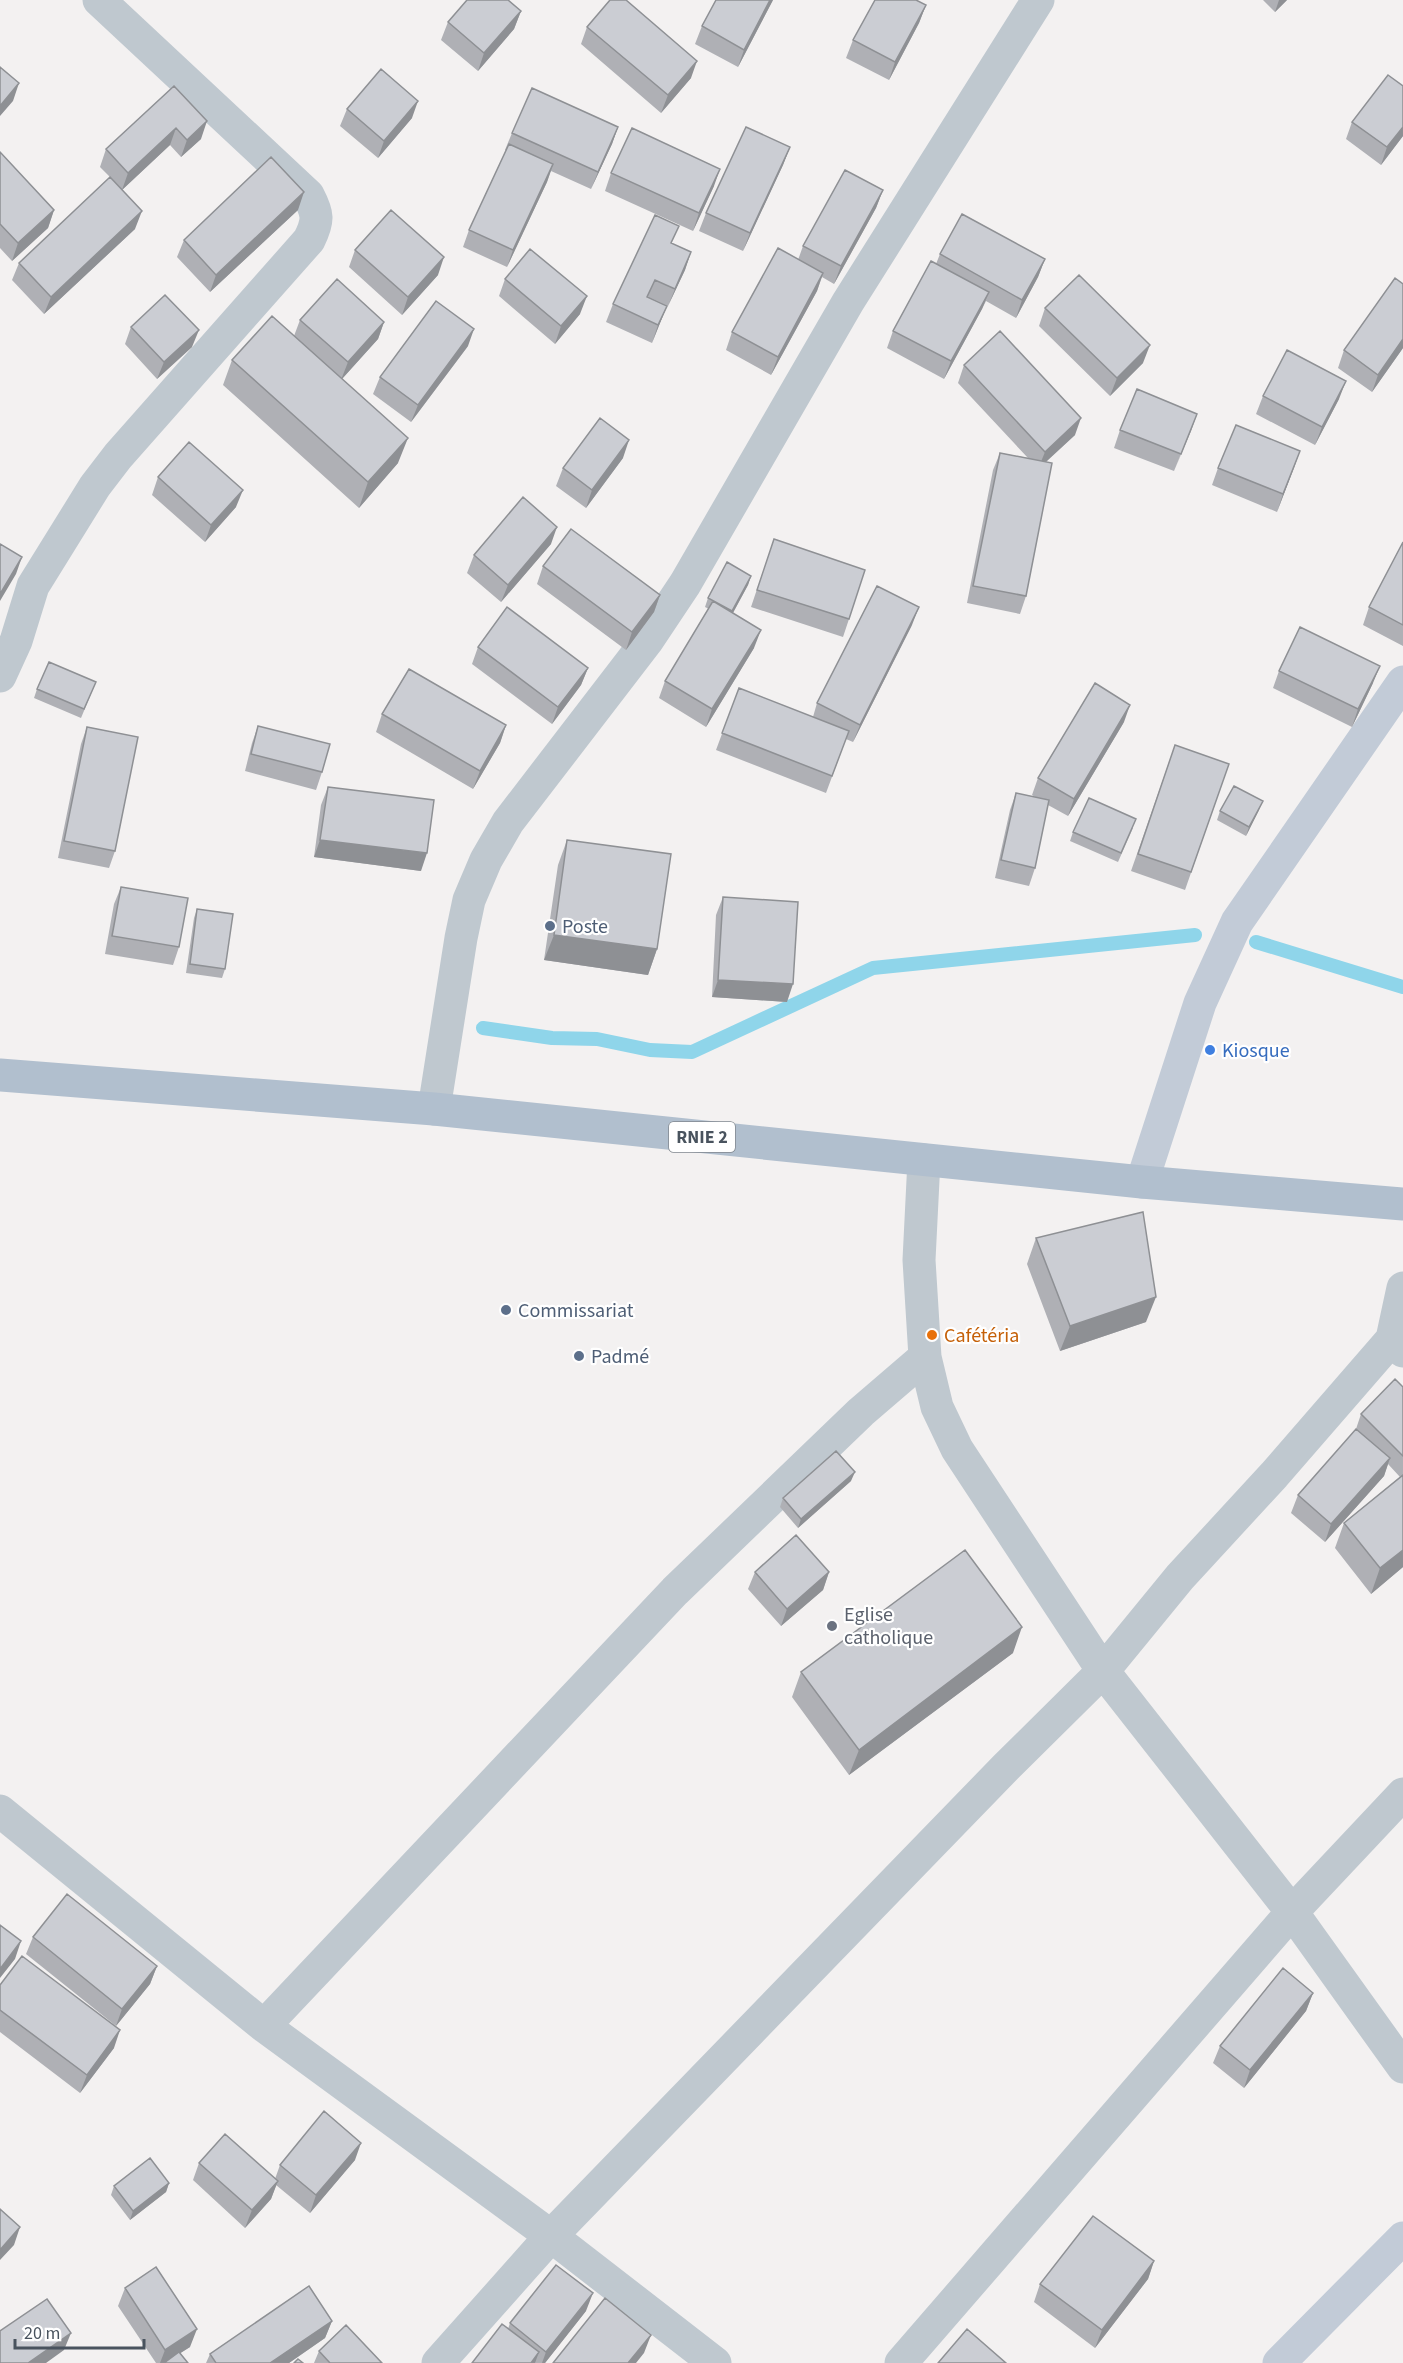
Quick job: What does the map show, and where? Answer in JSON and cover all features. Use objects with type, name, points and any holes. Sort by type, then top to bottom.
[{"type":"main road","name":"RNIE 2","points":[[0,1075],[434,1109],[1142,1182],[1403,1204]]},
{"type":"street","points":[[0,676],[16,641],[33,586],[95,486],[118,456],[309,240],[317,224],[316,210],[308,195],[99,0]]},
{"type":"street","points":[[434,1109],[461,938],[469,900],[486,860],[508,822],[647,641],[685,584],[848,302],[1038,0]]},
{"type":"street","points":[[1142,1182],[1200,1003],[1237,922],[1403,682]]},
{"type":"street","points":[[924,1160],[919,1260],[925,1357],[937,1407],[957,1449],[1103,1671],[1292,1912],[1403,2067]]},
{"type":"street","points":[[438,2363],[551,2236],[1006,1767],[1103,1671],[1180,1576],[1398,1345],[1403,1288]]},
{"type":"street","points":[[264,2026],[675,1591],[861,1412],[925,1357]]},
{"type":"street","points":[[901,2363],[1292,1912],[1403,1794]]},
{"type":"street","points":[[0,1811],[264,2026],[551,2236],[716,2363]]},
{"type":"street","points":[[1279,2363],[1403,2238]]},
{"type":"building","points":[[467,0],[508,0],[521,11],[484,53],[448,22]]},
{"type":"building","points":[[610,0],[626,0],[697,61],[668,95],[587,27]]},
{"type":"building","points":[[716,0],[770,0],[744,50],[702,26]]},
{"type":"building","points":[[875,0],[916,0],[926,5],[895,62],[853,40]]},
{"type":"building","points":[[0,67],[19,83],[0,106]]},
{"type":"building","points":[[381,69],[418,101],[384,141],[347,109]]},
{"type":"building","points":[[1388,75],[1403,86],[1403,127],[1387,147],[1352,122]]},
{"type":"building","points":[[174,86],[207,121],[187,140],[176,128],[128,173],[106,149]]},
{"type":"building","points":[[532,88],[618,127],[598,172],[512,133]]},
{"type":"building","points":[[746,127],[790,147],[750,233],[706,213]]},
{"type":"building","points":[[632,128],[720,169],[699,213],[611,173]]},
{"type":"building","points":[[509,144],[553,164],[513,250],[469,230]]},
{"type":"building","points":[[0,152],[54,210],[18,243],[0,224]]},
{"type":"building","points":[[271,157],[304,192],[216,275],[184,240]]},
{"type":"building","points":[[845,170],[883,190],[841,266],[803,246]]},
{"type":"building","points":[[110,177],[142,211],[51,297],[19,263]]},
{"type":"building","points":[[391,210],[444,257],[408,297],[355,250]]},
{"type":"building","points":[[962,214],[1045,259],[1022,300],[940,254]]},
{"type":"building","points":[[655,215],[679,226],[671,243],[691,252],[675,289],[655,280],[647,297],[667,306],[658,325],[613,304]]},
{"type":"building","points":[[778,248],[823,273],[778,357],[732,332]]},
{"type":"building","points":[[530,249],[587,296],[561,326],[505,279]]},
{"type":"building","points":[[931,261],[989,292],[951,361],[893,331]]},
{"type":"building","points":[[1079,275],[1150,345],[1117,378],[1045,308]]},
{"type":"building","points":[[1395,278],[1403,284],[1403,339],[1378,375],[1344,350]]},
{"type":"building","points":[[337,279],[384,322],[348,362],[300,320]]},
{"type":"building","points":[[165,295],[199,330],[164,362],[131,327]]},
{"type":"building","points":[[436,301],[474,329],[418,405],[380,377]]},
{"type":"building","points":[[272,316],[408,438],[368,482],[232,360]]},
{"type":"building","points":[[1000,331],[1081,418],[1045,452],[964,365]]},
{"type":"building","points":[[1287,350],[1346,381],[1322,427],[1263,396]]},
{"type":"building","points":[[1137,389],[1197,414],[1181,454],[1120,430]]},
{"type":"building","points":[[600,418],[629,440],[592,490],[563,468]]},
{"type":"building","points":[[1236,425],[1300,451],[1283,494],[1218,468]]},
{"type":"building","points":[[189,442],[243,490],[211,525],[158,477]]},
{"type":"building","points":[[1000,453],[1052,463],[1026,596],[973,586]]},
{"type":"building","points":[[523,497],[557,527],[508,585],[474,555]]},
{"type":"building","points":[[571,529],[660,595],[632,632],[543,566]]},
{"type":"building","points":[[774,539],[865,570],[849,619],[757,590]]},
{"type":"building","points":[[1403,542],[1403,625],[1369,607]]},
{"type":"building","points":[[0,544],[22,557],[0,594]]},
{"type":"building","points":[[727,562],[751,576],[732,611],[708,598]]},
{"type":"building","points":[[877,586],[919,607],[860,725],[817,703]]},
{"type":"building","points":[[713,601],[761,630],[712,709],[665,681]]},
{"type":"building","points":[[507,607],[588,668],[558,707],[478,647]]},
{"type":"building","points":[[1300,627],[1380,666],[1358,709],[1279,671]]},
{"type":"building","points":[[49,662],[96,682],[84,709],[37,689]]},
{"type":"building","points":[[409,669],[506,725],[480,771],[382,714]]},
{"type":"building","points":[[1095,683],[1130,705],[1074,799],[1038,778]]},
{"type":"building","points":[[739,688],[849,731],[832,776],[722,733]]},
{"type":"building","points":[[258,726],[330,744],[322,772],[251,754]]},
{"type":"building","points":[[87,727],[138,737],[115,851],[64,841]]},
{"type":"building","points":[[1175,745],[1229,764],[1191,872],[1138,854]]},
{"type":"building","points":[[1234,786],[1263,801],[1249,827],[1220,811]]},
{"type":"building","points":[[328,787],[434,800],[427,853],[320,840]]},
{"type":"building","points":[[1016,793],[1049,800],[1035,868],[1001,860]]},
{"type":"building","points":[[1089,798],[1136,819],[1121,853],[1073,832]]},
{"type":"building","points":[[567,840],[671,854],[657,949],[554,935]]},
{"type":"building","points":[[121,887],[188,898],[179,947],[112,936]]},
{"type":"building","points":[[723,897],[798,902],[793,984],[718,980]]},
{"type":"building","points":[[197,909],[233,914],[225,969],[190,964]]},
{"type":"building","points":[[1143,1212],[1156,1297],[1070,1326],[1036,1238]]},
{"type":"building","points":[[1395,1379],[1403,1387],[1403,1456],[1361,1414]]},
{"type":"building","points":[[1356,1429],[1390,1458],[1331,1524],[1298,1495]]},
{"type":"building","points":[[836,1451],[855,1472],[801,1519],[783,1498]]},
{"type":"building","points":[[1403,1475],[1403,1550],[1380,1568],[1344,1523]]},
{"type":"building","points":[[796,1535],[829,1572],[787,1609],[755,1572]]},
{"type":"building","points":[[965,1550],[1022,1627],[859,1750],[801,1672]]},
{"type":"building","points":[[67,1894],[157,1966],[122,2009],[33,1937]]},
{"type":"building","points":[[0,1925],[21,1941],[0,1969]]},
{"type":"building","points":[[22,1956],[120,2030],[87,2075],[0,2010],[0,1985]]},
{"type":"building","points":[[1283,1968],[1313,1993],[1250,2070],[1220,2046]]},
{"type":"building","points":[[324,2111],[361,2143],[316,2195],[280,2165]]},
{"type":"building","points":[[225,2134],[278,2181],[252,2210],[199,2163]]},
{"type":"building","points":[[150,2158],[169,2183],[133,2211],[114,2186]]},
{"type":"building","points":[[0,2209],[20,2227],[0,2250]]},
{"type":"building","points":[[1093,2216],[1154,2261],[1102,2330],[1040,2284]]},
{"type":"building","points":[[556,2265],[593,2293],[546,2352],[510,2323]]},
{"type":"building","points":[[156,2267],[197,2329],[165,2350],[125,2288]]},
{"type":"building","points":[[309,2286],[332,2321],[270,2363],[216,2363],[210,2354]]},
{"type":"building","points":[[605,2298],[651,2335],[628,2363],[553,2363]]},
{"type":"building","points":[[47,2299],[71,2333],[28,2363],[0,2363],[0,2331]]},
{"type":"building","points":[[502,2324],[539,2352],[531,2363],[472,2363]]},
{"type":"building","points":[[346,2325],[382,2363],[330,2363],[319,2351]]},
{"type":"building","points":[[967,2329],[1006,2363],[938,2363]]},
{"type":"building","points":[[179,2352],[188,2363],[164,2363]]},
{"type":"waterway","points":[[483,1028],[552,1038],[597,1039],[650,1050],[692,1052],[873,968],[1195,935]]},
{"type":"waterway","points":[[1256,942],[1403,987]]},
{"type":"place","name":"Poste","points":[[550,926]]},
{"type":"place","name":"Kiosque","points":[[1210,1050]]},
{"type":"place","name":"Commissariat","points":[[506,1310]]},
{"type":"place","name":"Cafétéria","points":[[932,1335]]},
{"type":"place","name":"Padmé","points":[[579,1356]]},
{"type":"place","name":"Eglise catholique","points":[[832,1626]]}]
